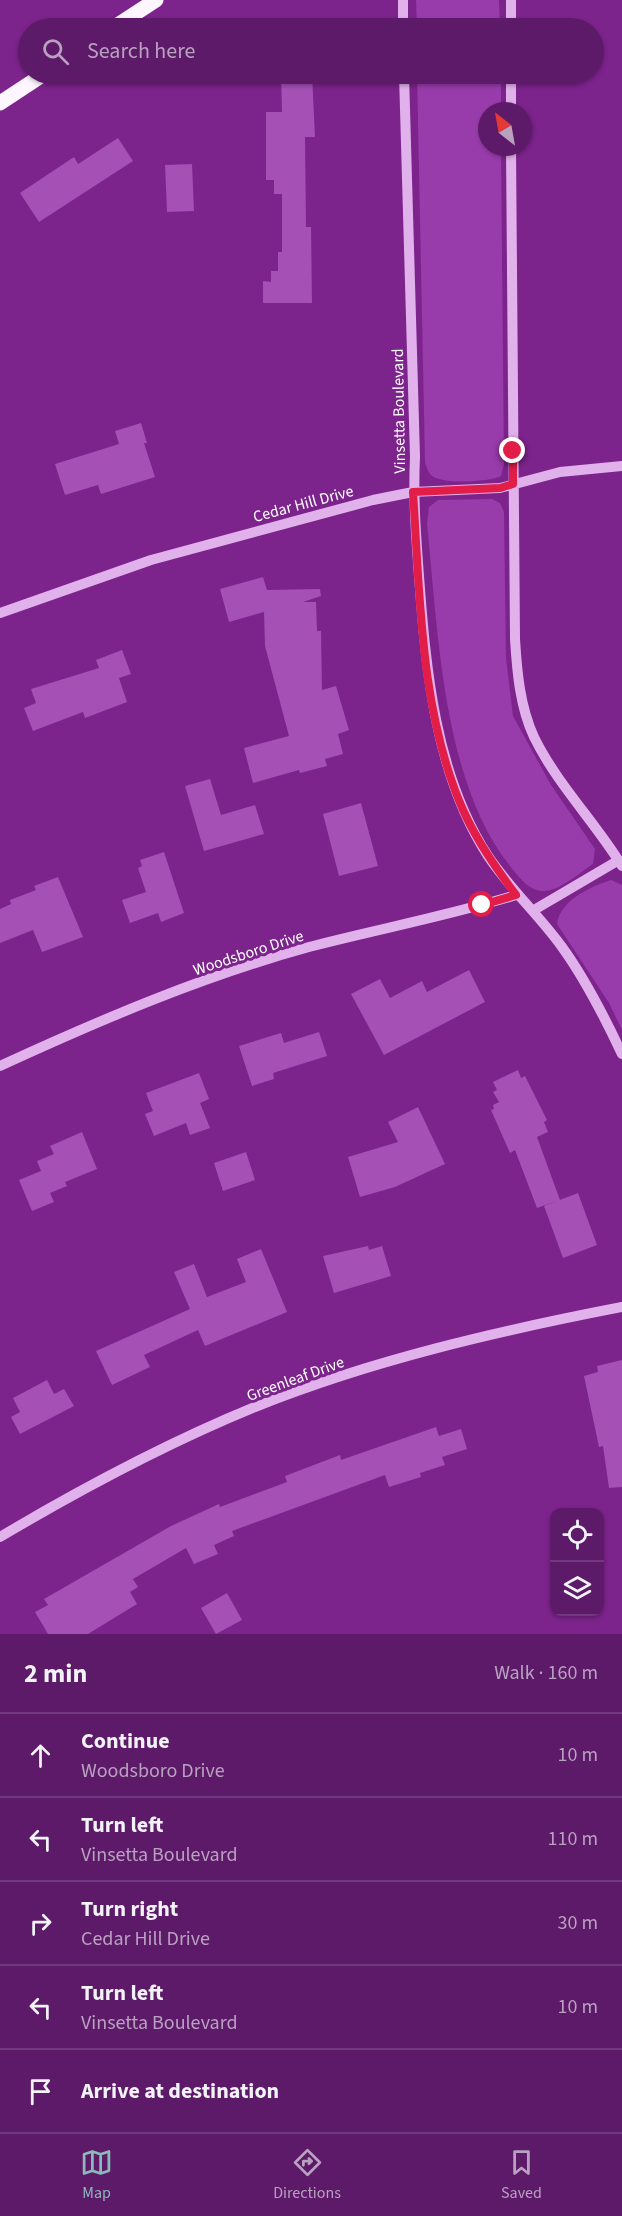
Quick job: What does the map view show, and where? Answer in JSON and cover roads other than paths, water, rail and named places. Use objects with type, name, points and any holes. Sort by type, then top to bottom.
[{"type":"main road","points":[[128,18],[156,0]]},
{"type":"main road","points":[[0,103],[29,84]]},
{"type":"street","points":[[403,0],[403,18]]},
{"type":"street","points":[[511,0],[511,18]]},
{"type":"street","name":"Vinsetta Boulevard","points":[[404,84],[415,457],[413,492],[422,624],[428,677],[437,724],[463,809],[487,854],[516,895],[534,910],[585,983],[622,1054]]},
{"type":"street","points":[[511,84],[511,102]]},
{"type":"street","points":[[512,156],[515,639],[526,714],[534,737],[552,768],[620,863],[534,910]]},
{"type":"street","name":"Cedar Hill Drive","points":[[0,613],[151,560],[373,500],[413,492],[500,488],[560,472],[622,466]]},
{"type":"street","name":"Woodsboro Drive","points":[[0,1066],[79,1029],[201,982],[307,948],[516,895]]},
{"type":"street","name":"Greenleaf Drive","points":[[0,1537],[50,1507],[147,1457],[255,1407],[383,1363],[488,1335],[622,1307]]}]
